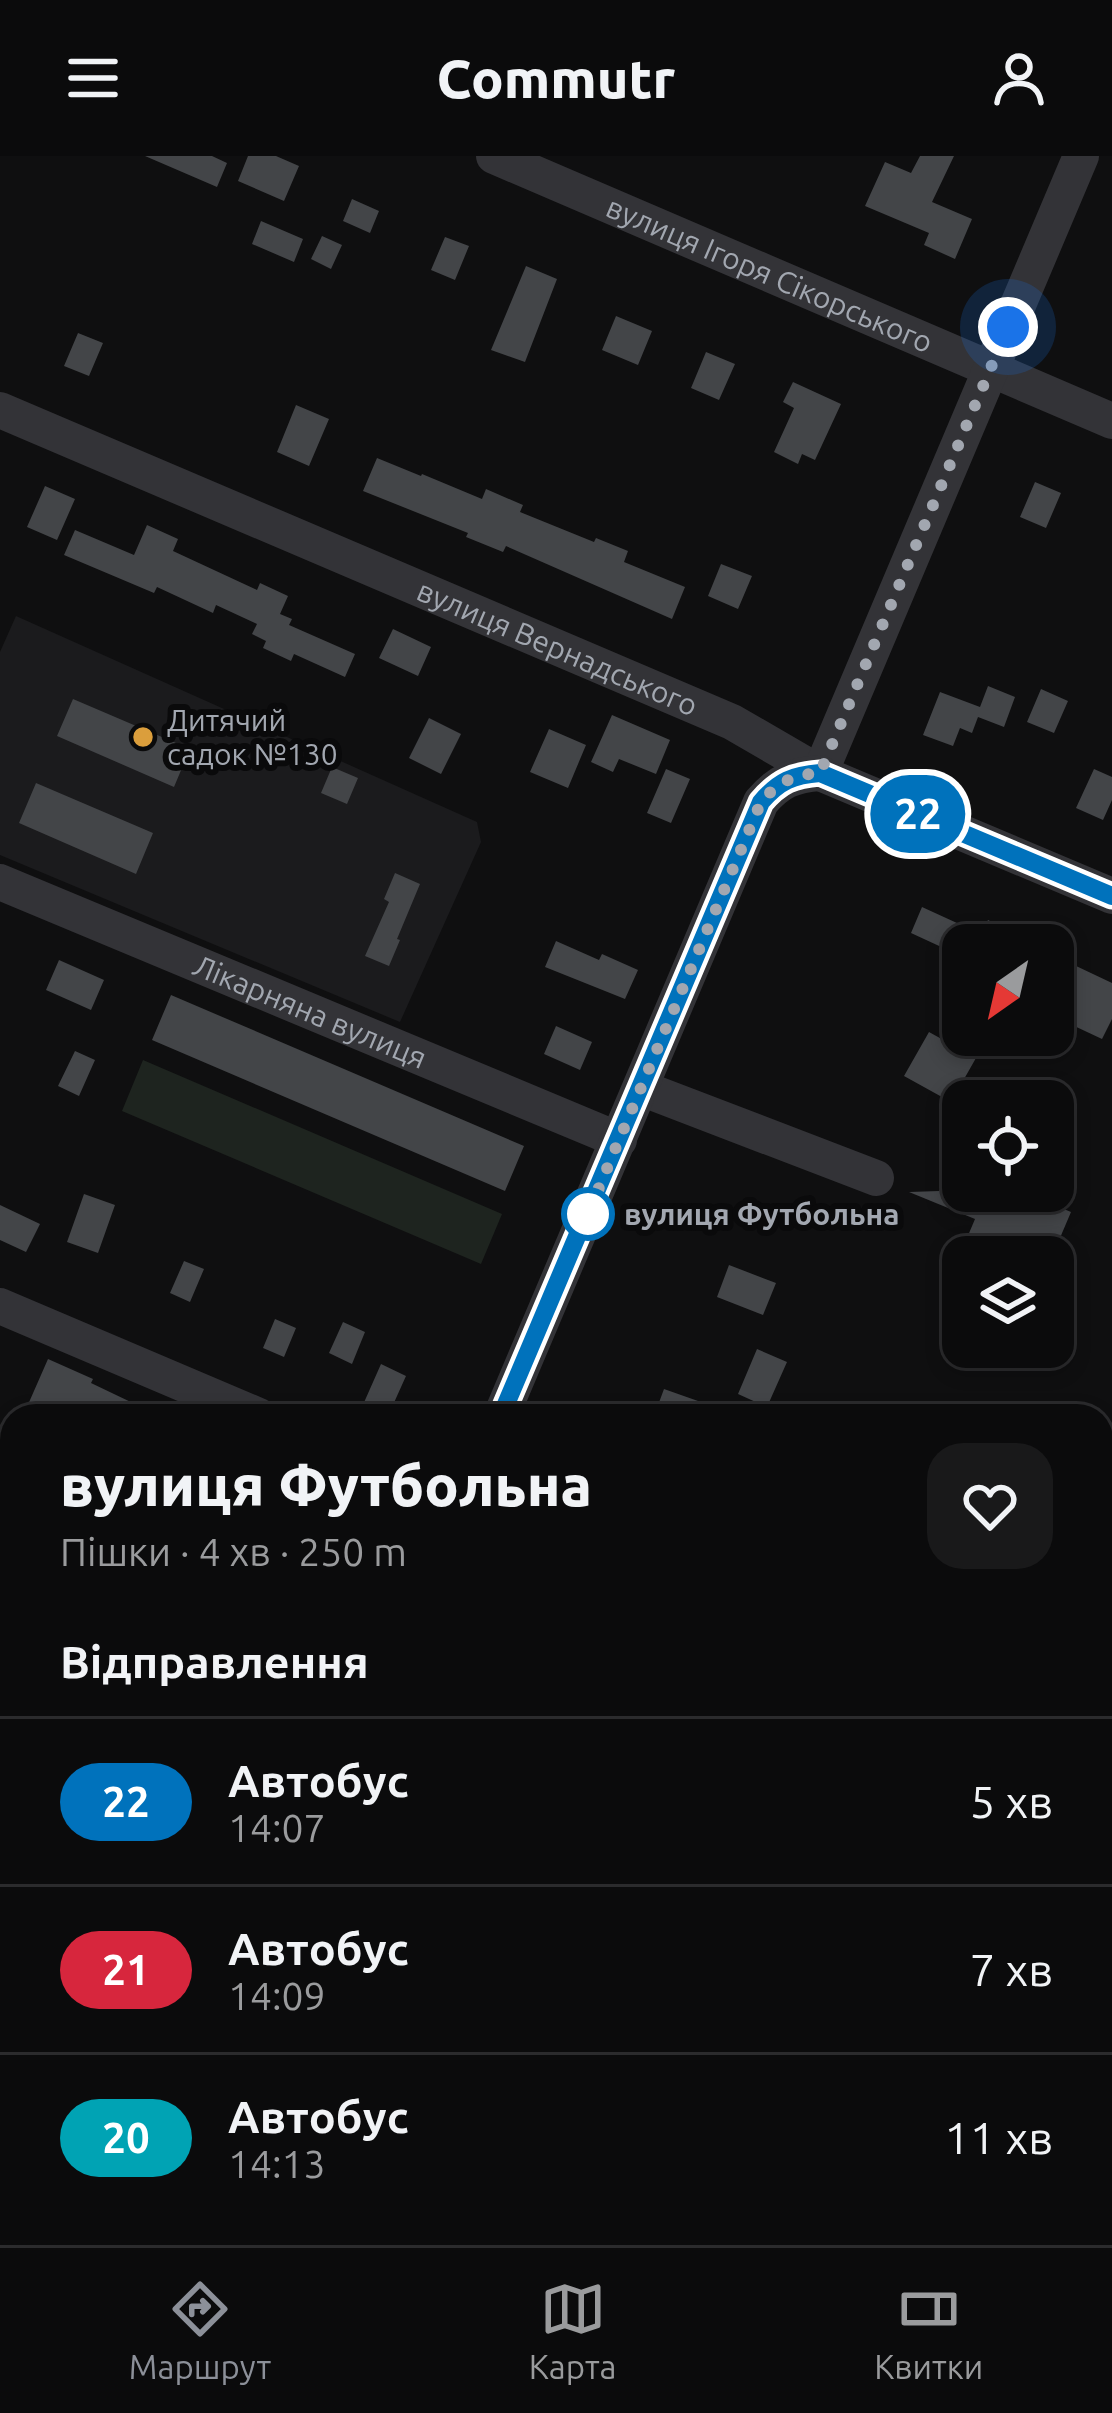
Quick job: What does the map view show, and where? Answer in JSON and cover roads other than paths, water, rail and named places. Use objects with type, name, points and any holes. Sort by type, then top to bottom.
[{"type":"street","name":"вулиця Ігоря Сікорського","points":[[494,156],[1112,421]]},
{"type":"street","points":[[506,1404],[761,802],[775,786],[795,775],[820,773],[1081,156]]},
{"type":"street","name":"вулиця Вернадського","points":[[0,410],[732,722],[820,773],[1112,896]]},
{"type":"street","name":"Лікарняна вулиця","points":[[0,882],[620,1140]]},
{"type":"street","points":[[641,1088],[875,1178]]},
{"type":"street","points":[[0,1306],[231,1404]]},
{"type":"place","name":"Дитячий садок №130","points":[[143,737]]},
{"type":"place","name":"вулиця Футбольна","points":[[588,1214]]}]
